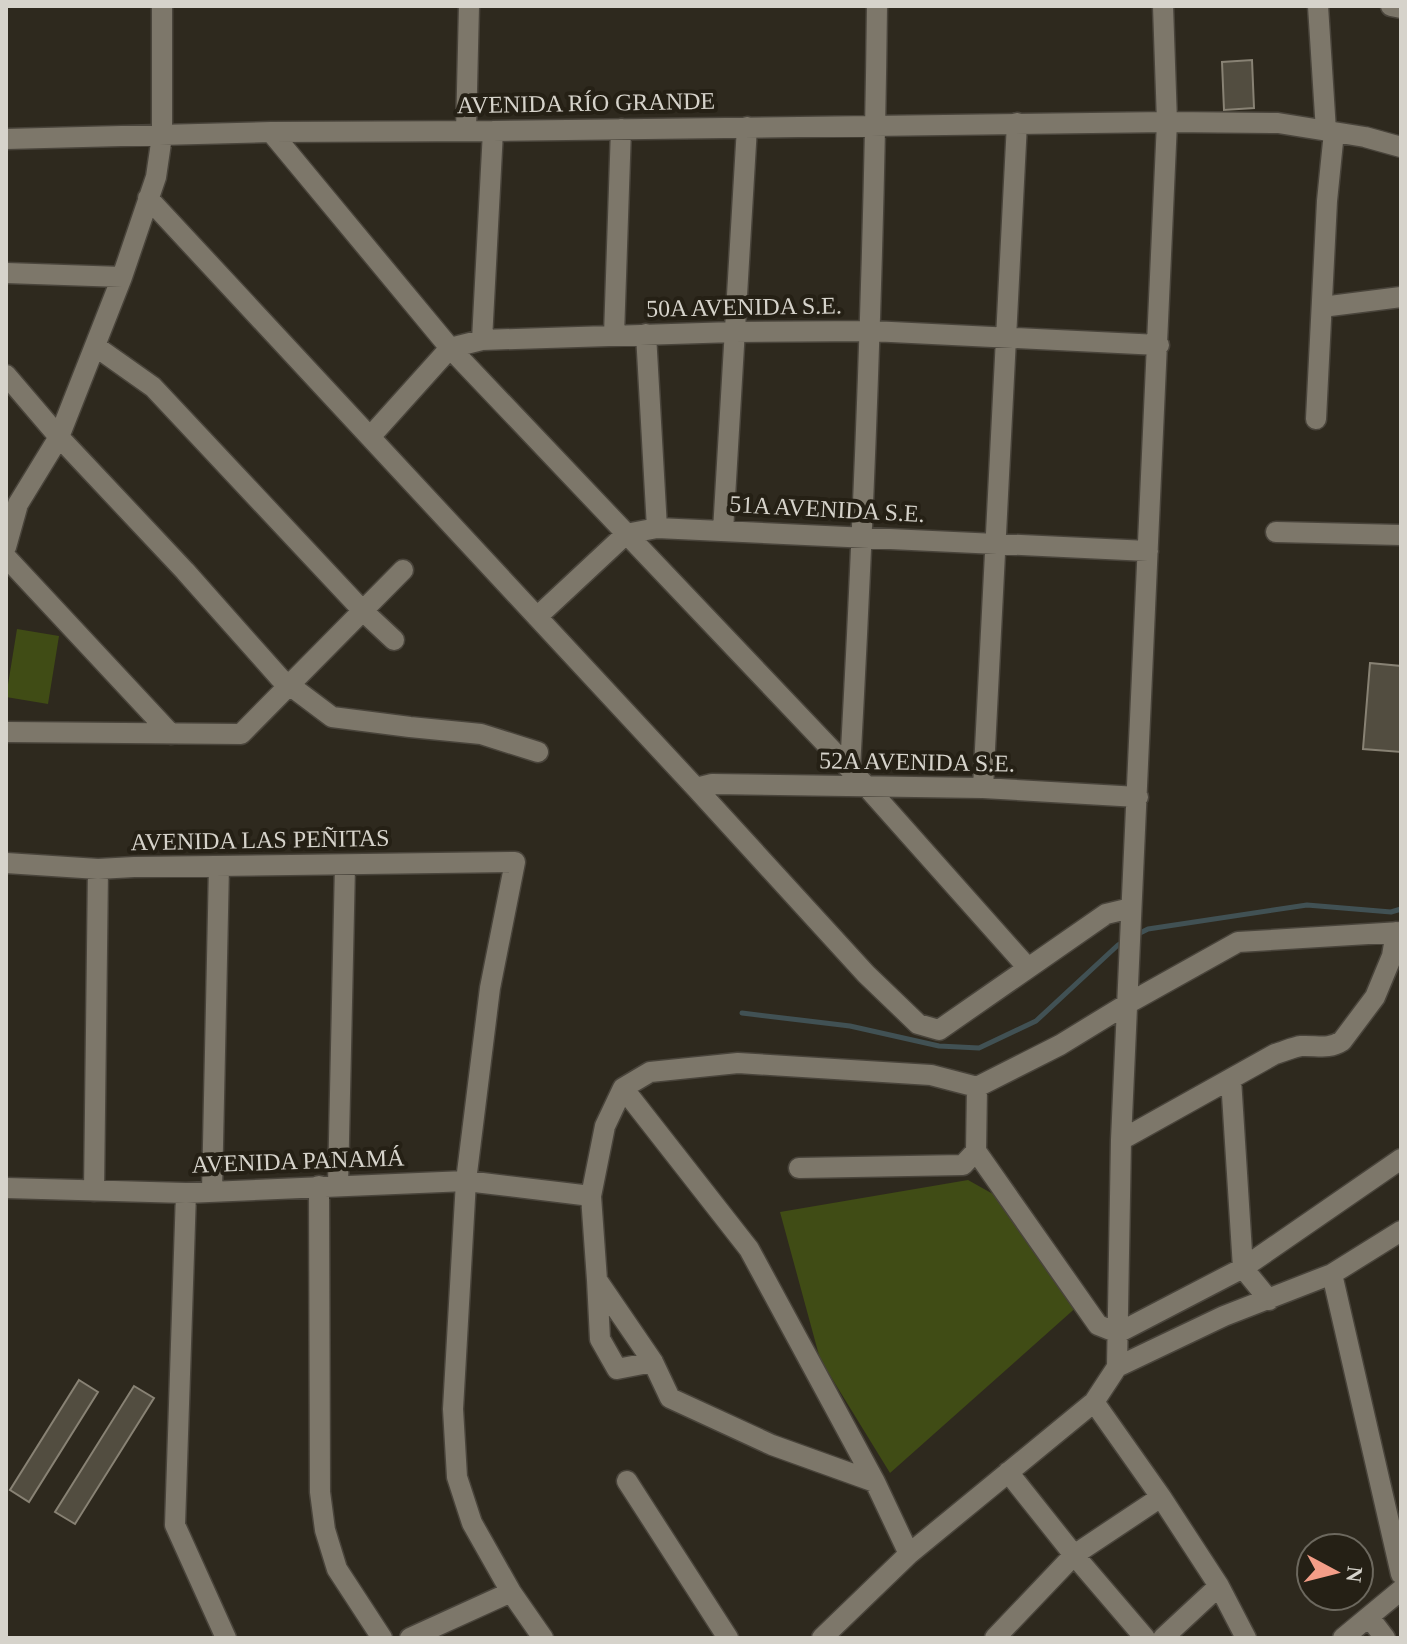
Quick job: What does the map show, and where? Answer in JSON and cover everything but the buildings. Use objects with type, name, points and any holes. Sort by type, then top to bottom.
[{"type":"street","points":[[6,547],[18,504],[59,437],[122,277],[156,177],[162,136],[162,6]]},
{"type":"street","points":[[466,131],[469,6]]},
{"type":"street","points":[[850,769],[871,331],[877,6]]},
{"type":"street","points":[[1117,1367],[1121,1140],[1167,122],[1163,6]]},
{"type":"street","points":[[1316,419],[1330,131],[1318,6]]},
{"type":"street","points":[[1391,6],[1401,8]]},
{"type":"street","points":[[983,788],[1017,123]]},
{"type":"street","name":"AVENIDA RÍO GRANDE","points":[[6,139],[271,132],[1278,123],[1365,137],[1400,152]]},
{"type":"street","points":[[723,531],[747,127]]},
{"type":"street","points":[[614,335],[621,129]]},
{"type":"street","points":[[482,340],[493,131]]},
{"type":"street","points":[[271,132],[450,348],[867,787],[1028,968]]},
{"type":"street","points":[[148,198],[866,974],[918,1024],[939,1030],[1106,914],[1130,928]]},
{"type":"street","points":[[6,273],[122,277]]},
{"type":"street","points":[[1322,307],[1400,302]]},
{"type":"street","name":"50A AVENIDA S.E.","points":[[450,348],[482,340],[871,331],[1159,345]]},
{"type":"street","points":[[646,334],[657,528]]},
{"type":"street","points":[[95,346],[153,387],[363,611],[394,640]]},
{"type":"street","points":[[370,437],[450,348]]},
{"type":"street","points":[[6,375],[280,678],[332,717],[481,734],[538,752]]},
{"type":"street","name":"51A AVENIDA S.E.","points":[[626,534],[657,528],[1148,551]]},
{"type":"street","points":[[1276,532],[1401,535]]},
{"type":"street","points":[[537,617],[626,534]]},
{"type":"street","points":[[6,557],[171,734]]},
{"type":"street","points":[[6,732],[241,734],[403,570]]},
{"type":"street","name":"52A AVENIDA S.E.","points":[[696,788],[712,784],[983,788],[1138,797]]},
{"type":"street","name":"AVENIDA LAS PEÑITAS","points":[[6,863],[98,869],[515,862],[490,988],[466,1181]]},
{"type":"street","points":[[345,865],[329,1186],[320,1492],[325,1530],[337,1569],[382,1638]]},
{"type":"street","points":[[212,1191],[219,866]]},
{"type":"street","points":[[94,1191],[98,869]]},
{"type":"street","points":[[653,1362],[617,1369],[600,1339],[591,1196],[605,1126],[623,1088],[650,1072],[738,1063],[931,1075],[977,1087],[1060,1045],[1238,942],[1398,932],[1375,997],[1342,1041],[1325,1048],[1300,1046],[1275,1054],[1121,1140]]},
{"type":"street","points":[[1231,1079],[1243,1268],[1269,1300]]},
{"type":"street","points":[[977,1087],[976,1151],[1098,1325],[1118,1333],[1243,1268],[1401,1159]]},
{"type":"street","points":[[623,1088],[749,1249],[875,1482],[909,1554]]},
{"type":"street","points":[[799,1168],[963,1165],[976,1151]]},
{"type":"street","points":[[466,1181],[453,1409],[457,1477],[472,1523],[511,1592],[543,1638]]},
{"type":"street","name":"AVENIDA PANAMÁ","points":[[6,1188],[186,1193],[466,1181],[591,1196]]},
{"type":"street","points":[[186,1193],[175,1525],[226,1638]]},
{"type":"street","points":[[822,1638],[909,1554],[1094,1402],[1117,1367],[1224,1316],[1332,1274],[1401,1231]]},
{"type":"street","points":[[1332,1274],[1401,1574]]},
{"type":"street","points":[[597,1280],[653,1362],[670,1398],[772,1445],[875,1482]]},
{"type":"street","points":[[1094,1402],[1219,1586],[1246,1638]]},
{"type":"street","points":[[1008,1472],[1145,1638]]},
{"type":"street","points":[[627,1481],[728,1638]]},
{"type":"street","points":[[995,1638],[1074,1555],[1161,1497]]},
{"type":"street","points":[[1163,1638],[1219,1586]]},
{"type":"street","points":[[1343,1638],[1401,1590]]},
{"type":"street","points":[[410,1638],[511,1592]]},
{"type":"street","points":[[1369,1617],[1385,1638]]},
{"type":"green space","points":[[17,629],[59,636],[48,704],[6,697]]},
{"type":"green space","points":[[968,1180],[1009,1203],[1080,1304],[890,1473],[820,1359],[780,1212]]},
{"type":"waterway","points":[[1134,936],[1148,929],[1307,905],[1391,912],[1401,909]]},
{"type":"waterway","points":[[742,1013],[850,1026],[939,1046],[979,1048],[1036,1021],[1126,941]]}]
